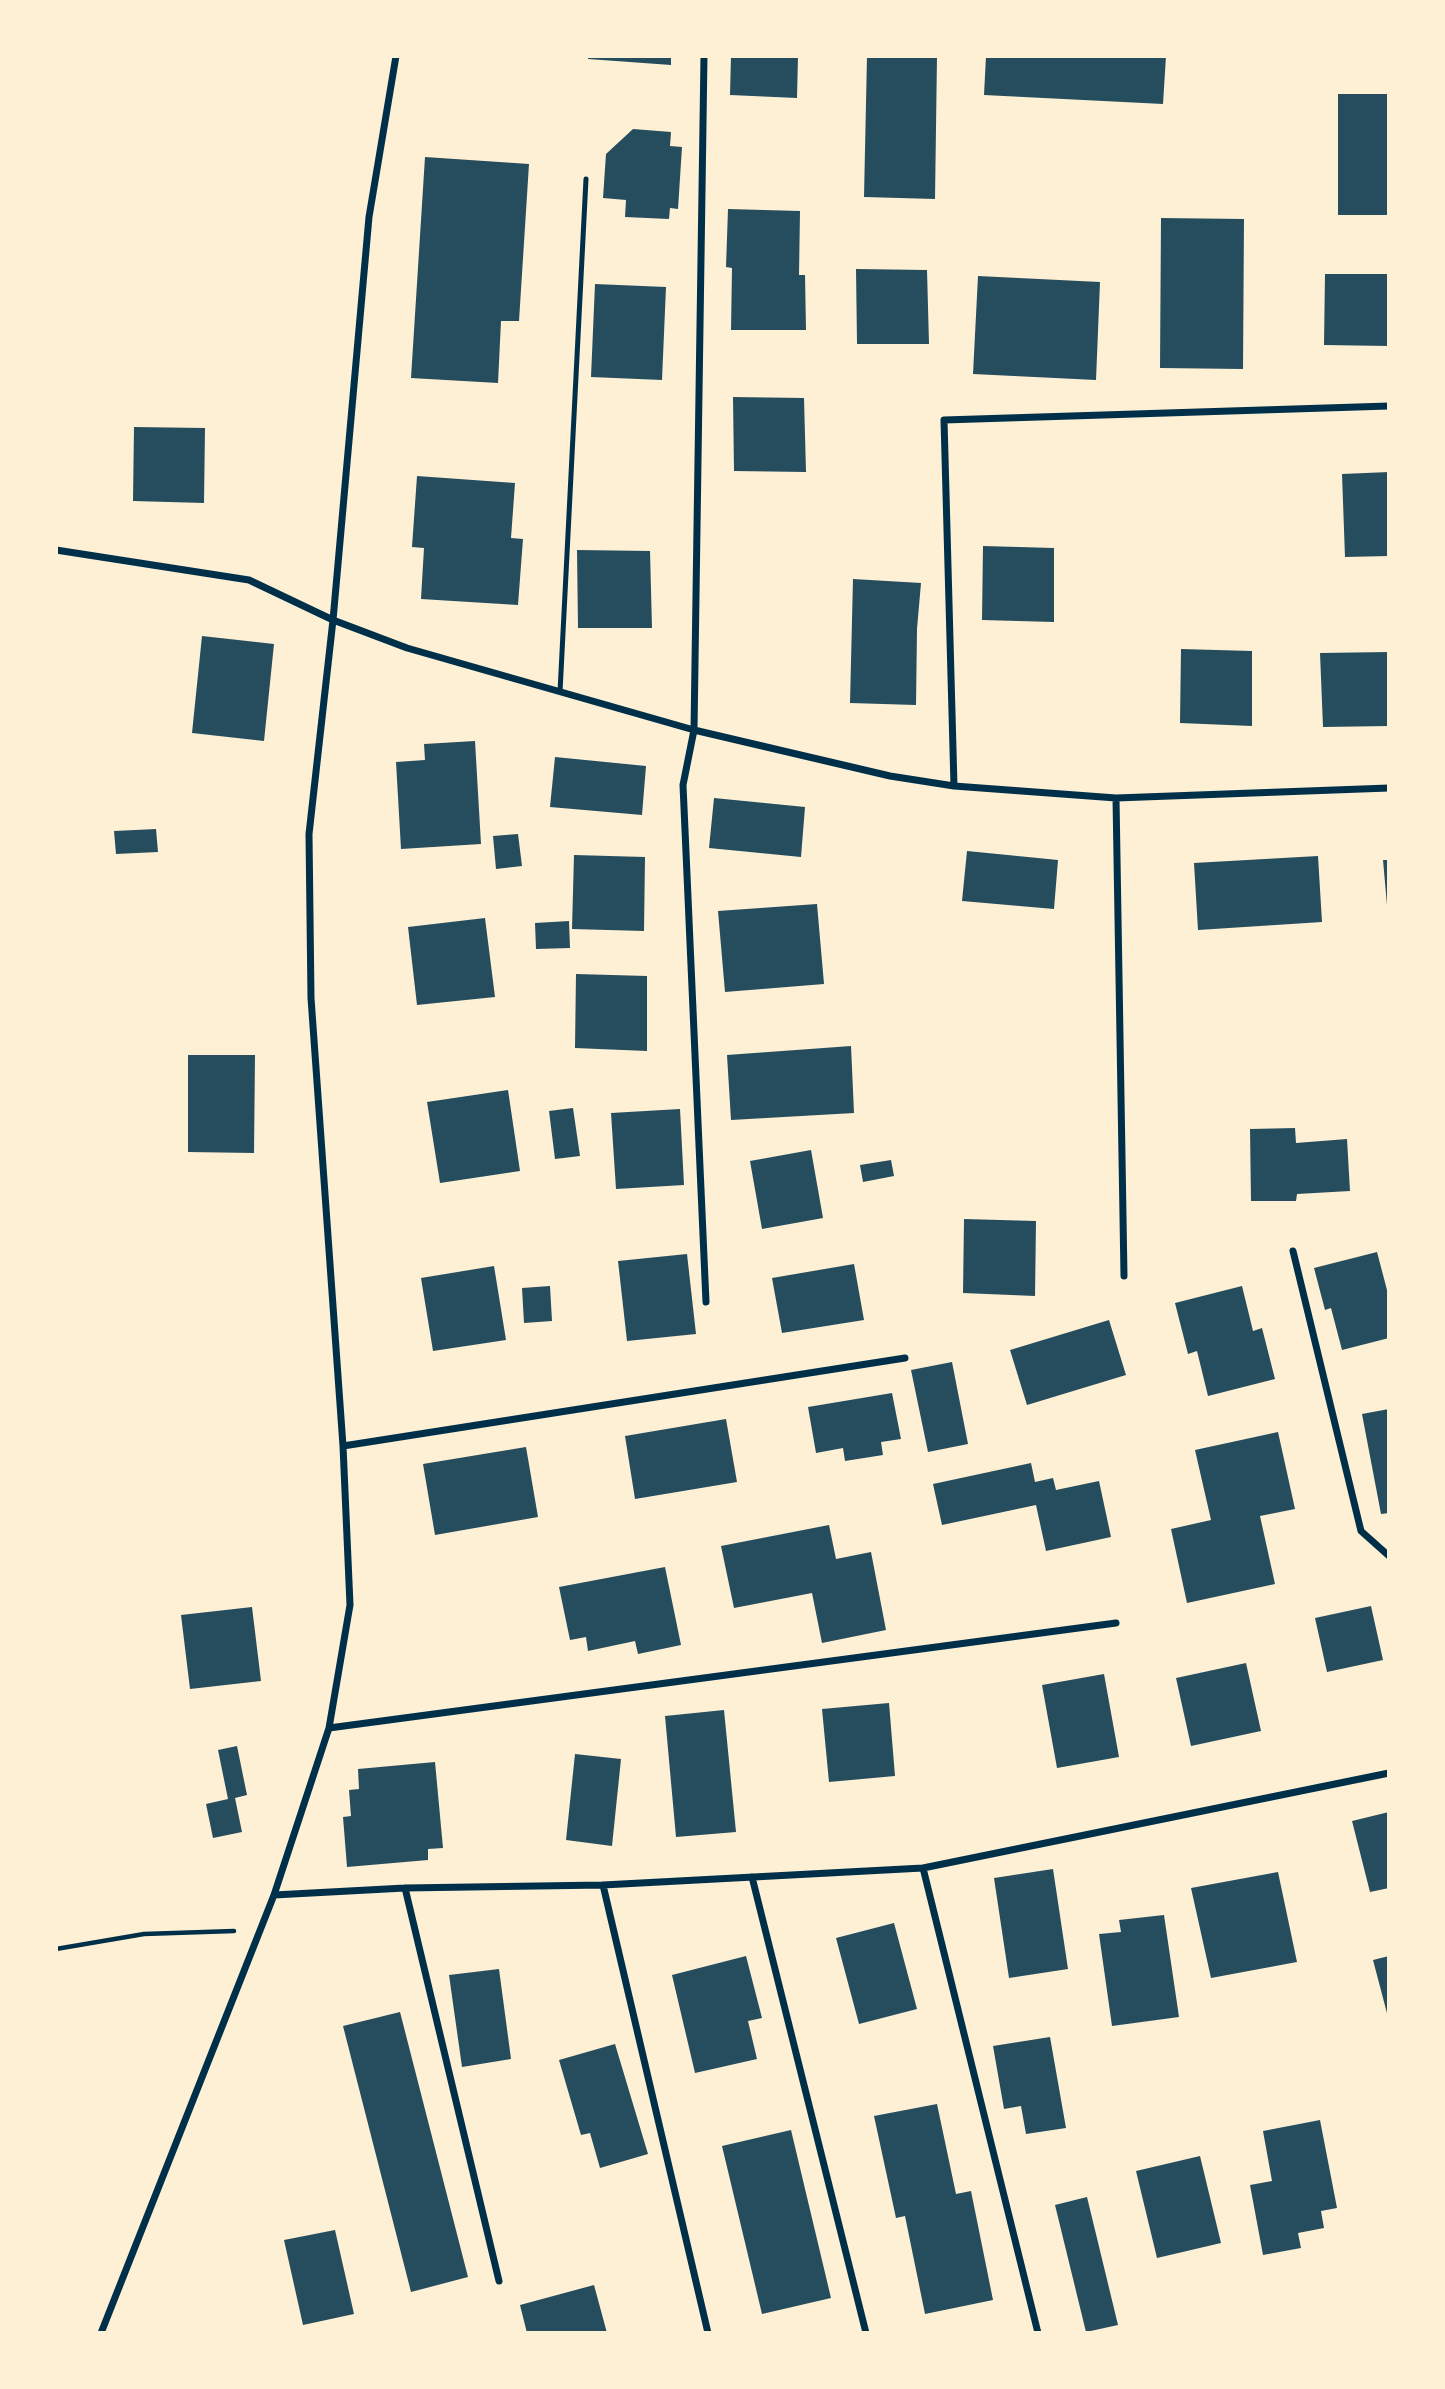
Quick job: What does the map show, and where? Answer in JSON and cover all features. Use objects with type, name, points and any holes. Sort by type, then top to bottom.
[{"type":"street","points":[[101,2333],[274,1895],[329,1728],[350,1605],[343,1446],[310,984],[309,834],[333,620],[369,218],[396,56]]},
{"type":"street","points":[[704,56],[694,730],[683,785],[706,1302]]},
{"type":"street","points":[[954,786],[944,420],[1389,406]]},
{"type":"street","points":[[56,550],[249,580],[333,620],[407,648],[694,730],[890,776],[954,786],[1116,798],[1389,788]]},
{"type":"street","points":[[1116,798],[1124,1276]]},
{"type":"street","points":[[1293,1251],[1361,1531],[1389,1556]]},
{"type":"street","points":[[343,1446],[905,1358]]},
{"type":"street","points":[[329,1728],[1116,1623]]},
{"type":"street","points":[[274,1895],[405,1888],[603,1885],[923,1868],[1389,1773]]},
{"type":"street","points":[[923,1868],[1038,2333]]},
{"type":"street","points":[[752,1877],[866,2333]]},
{"type":"street","points":[[603,1885],[708,2333]]},
{"type":"street","points":[[405,1888],[499,2281]]},
{"type":"lane","points":[[560,692],[586,179]]},
{"type":"path","points":[[56,1949],[144,1934],[260,1930]]},
{"type":"building","points":[[588,56],[671,56],[671,65],[588,59]]},
{"type":"building","points":[[731,56],[798,56],[797,98],[730,95]]},
{"type":"building","points":[[867,56],[937,56],[935,199],[864,197]]},
{"type":"building","points":[[986,56],[1166,56],[1163,104],[984,95]]},
{"type":"building","points":[[1338,94],[1389,94],[1389,215],[1338,215]]},
{"type":"building","points":[[633,129],[671,132],[670,146],[682,147],[678,209],[670,208],[669,219],[625,217],[626,200],[603,198],[606,154]]},
{"type":"building","points":[[425,157],[529,164],[519,321],[501,321],[498,383],[411,378]]},
{"type":"building","points":[[728,209],[800,211],[799,275],[805,275],[806,330],[731,330],[732,268],[726,267]]},
{"type":"building","points":[[1161,218],[1244,219],[1243,369],[1160,368]]},
{"type":"building","points":[[856,269],[927,270],[929,344],[857,344]]},
{"type":"building","points":[[1325,274],[1389,274],[1389,346],[1324,345]]},
{"type":"building","points":[[978,276],[1100,282],[1096,380],[973,374]]},
{"type":"building","points":[[595,284],[666,287],[662,380],[591,377]]},
{"type":"building","points":[[733,397],[804,398],[806,472],[734,471]]},
{"type":"building","points":[[134,427],[205,428],[204,503],[133,501]]},
{"type":"building","points":[[1389,472],[1389,556],[1345,557],[1342,474]]},
{"type":"building","points":[[417,476],[515,483],[511,538],[523,539],[518,605],[421,599],[424,548],[412,547]]},
{"type":"building","points":[[983,546],[1054,548],[1054,622],[982,620]]},
{"type":"building","points":[[577,550],[650,551],[652,628],[578,628]]},
{"type":"building","points":[[853,579],[921,583],[917,629],[916,705],[850,703]]},
{"type":"building","points":[[202,636],[274,644],[264,741],[192,733]]},
{"type":"building","points":[[1181,649],[1252,651],[1252,726],[1180,723]]},
{"type":"building","points":[[1389,652],[1389,726],[1323,727],[1320,653]]},
{"type":"building","points":[[475,741],[481,844],[401,849],[396,762],[425,760],[424,744]]},
{"type":"building","points":[[555,757],[646,766],[642,815],[550,807]]},
{"type":"building","points":[[714,798],[805,807],[801,857],[709,848]]},
{"type":"building","points":[[156,829],[158,852],[116,854],[114,831]]},
{"type":"building","points":[[518,834],[522,866],[496,869],[493,836]]},
{"type":"building","points":[[967,851],[1058,860],[1054,909],[962,901]]},
{"type":"building","points":[[574,855],[645,857],[644,931],[572,929]]},
{"type":"building","points":[[1318,856],[1322,922],[1198,930],[1194,863]]},
{"type":"building","points":[[1383,860],[1389,860],[1389,905],[1387,905]]},
{"type":"building","points":[[817,904],[824,984],[725,992],[718,911]]},
{"type":"building","points":[[485,918],[495,997],[417,1005],[408,927]]},
{"type":"building","points":[[569,921],[570,948],[536,949],[535,923]]},
{"type":"building","points":[[576,974],[647,976],[647,1051],[575,1048]]},
{"type":"building","points":[[851,1046],[854,1113],[731,1120],[727,1055]]},
{"type":"building","points":[[188,1055],[255,1055],[254,1153],[188,1152]]},
{"type":"building","points":[[508,1090],[520,1171],[440,1183],[427,1102]]},
{"type":"building","points":[[573,1108],[580,1156],[555,1159],[549,1111]]},
{"type":"building","points":[[680,1109],[684,1185],[616,1189],[611,1113]]},
{"type":"building","points":[[1295,1128],[1296,1143],[1347,1139],[1350,1191],[1297,1194],[1296,1201],[1251,1201],[1250,1129]]},
{"type":"building","points":[[811,1150],[823,1218],[762,1229],[750,1161]]},
{"type":"building","points":[[891,1160],[894,1176],[863,1182],[860,1165]]},
{"type":"building","points":[[964,1219],[1036,1221],[1035,1296],[963,1293]]},
{"type":"building","points":[[1377,1252],[1387,1290],[1389,1289],[1389,1338],[1342,1350],[1331,1308],[1325,1310],[1314,1268]]},
{"type":"building","points":[[687,1254],[696,1334],[627,1341],[618,1261]]},
{"type":"building","points":[[854,1264],[864,1320],[782,1333],[772,1278]]},
{"type":"building","points":[[494,1266],[506,1340],[433,1351],[421,1278]]},
{"type":"building","points":[[550,1286],[552,1321],[524,1323],[522,1288]]},
{"type":"building","points":[[1242,1286],[1253,1331],[1262,1328],[1275,1379],[1208,1396],[1197,1351],[1188,1354],[1175,1303]]},
{"type":"building","points":[[1109,1320],[1126,1375],[1027,1405],[1010,1350]]},
{"type":"building","points":[[952,1362],[968,1444],[928,1452],[911,1370]]},
{"type":"building","points":[[892,1393],[901,1439],[881,1442],[883,1455],[845,1461],[843,1448],[816,1453],[808,1407]]},
{"type":"building","points":[[1389,1409],[1389,1513],[1381,1514],[1362,1414]]},
{"type":"building","points":[[726,1419],[737,1482],[635,1499],[625,1436]]},
{"type":"building","points":[[1278,1432],[1295,1509],[1260,1516],[1275,1584],[1187,1603],[1171,1529],[1211,1520],[1195,1450]]},
{"type":"building","points":[[526,1447],[538,1517],[435,1535],[423,1464]]},
{"type":"building","points":[[1031,1463],[1035,1482],[1053,1478],[1056,1490],[1099,1481],[1111,1537],[1046,1551],[1036,1505],[942,1525],[933,1484]]},
{"type":"building","points":[[829,1525],[836,1559],[871,1552],[886,1630],[822,1643],[812,1593],[734,1608],[721,1546]]},
{"type":"building","points":[[665,1567],[681,1645],[638,1654],[635,1641],[588,1651],[586,1637],[570,1640],[559,1587]]},
{"type":"building","points":[[1371,1606],[1383,1660],[1327,1672],[1315,1618]]},
{"type":"building","points":[[252,1607],[261,1681],[190,1689],[181,1615]]},
{"type":"building","points":[[1246,1663],[1261,1731],[1191,1746],[1176,1678]]},
{"type":"building","points":[[1104,1674],[1119,1757],[1057,1768],[1042,1685]]},
{"type":"building","points":[[889,1703],[895,1776],[829,1782],[822,1709]]},
{"type":"building","points":[[724,1710],[736,1832],[676,1837],[665,1716]]},
{"type":"building","points":[[237,1746],[247,1795],[235,1798],[242,1832],[213,1838],[206,1804],[228,1799],[218,1750]]},
{"type":"building","points":[[575,1754],[621,1759],[612,1846],[566,1840]]},
{"type":"building","points":[[435,1762],[443,1848],[428,1849],[428,1860],[347,1867],[343,1817],[351,1816],[349,1790],[359,1789],[358,1769]]},
{"type":"building","points":[[1389,1812],[1389,1888],[1370,1892],[1352,1821]]},
{"type":"building","points":[[1053,1869],[1068,1969],[1009,1978],[994,1878]]},
{"type":"building","points":[[1278,1872],[1297,1962],[1211,1978],[1191,1888]]},
{"type":"building","points":[[1164,1915],[1179,2017],[1112,2026],[1099,1934],[1121,1932],[1119,1920]]},
{"type":"building","points":[[894,1923],[917,2009],[859,2024],[836,1938]]},
{"type":"building","points":[[746,1956],[762,2018],[748,2021],[757,2059],[695,2073],[672,1975]]},
{"type":"building","points":[[1389,1956],[1389,2017],[1388,2017],[1373,1960]]},
{"type":"building","points":[[499,1969],[511,2059],[462,2067],[449,1975]]},
{"type":"building","points":[[400,2012],[468,2277],[411,2292],[343,2026]]},
{"type":"building","points":[[1050,2037],[1066,2128],[1026,2134],[1021,2106],[1004,2109],[993,2046]]},
{"type":"building","points":[[615,2044],[648,2154],[600,2168],[590,2133],[581,2135],[559,2060]]},
{"type":"building","points":[[937,2104],[956,2194],[971,2191],[993,2300],[925,2314],[905,2216],[896,2218],[874,2116]]},
{"type":"building","points":[[1320,2120],[1337,2208],[1321,2211],[1324,2228],[1298,2233],[1301,2248],[1263,2255],[1250,2185],[1272,2181],[1263,2131]]},
{"type":"building","points":[[791,2130],[831,2298],[762,2314],[722,2146]]},
{"type":"building","points":[[1200,2156],[1221,2243],[1157,2258],[1136,2171]]},
{"type":"building","points":[[1087,2197],[1118,2325],[1086,2332],[1055,2205]]},
{"type":"building","points":[[335,2230],[354,2314],[303,2325],[284,2240]]},
{"type":"building","points":[[594,2285],[607,2333],[527,2333],[520,2305]]}]
